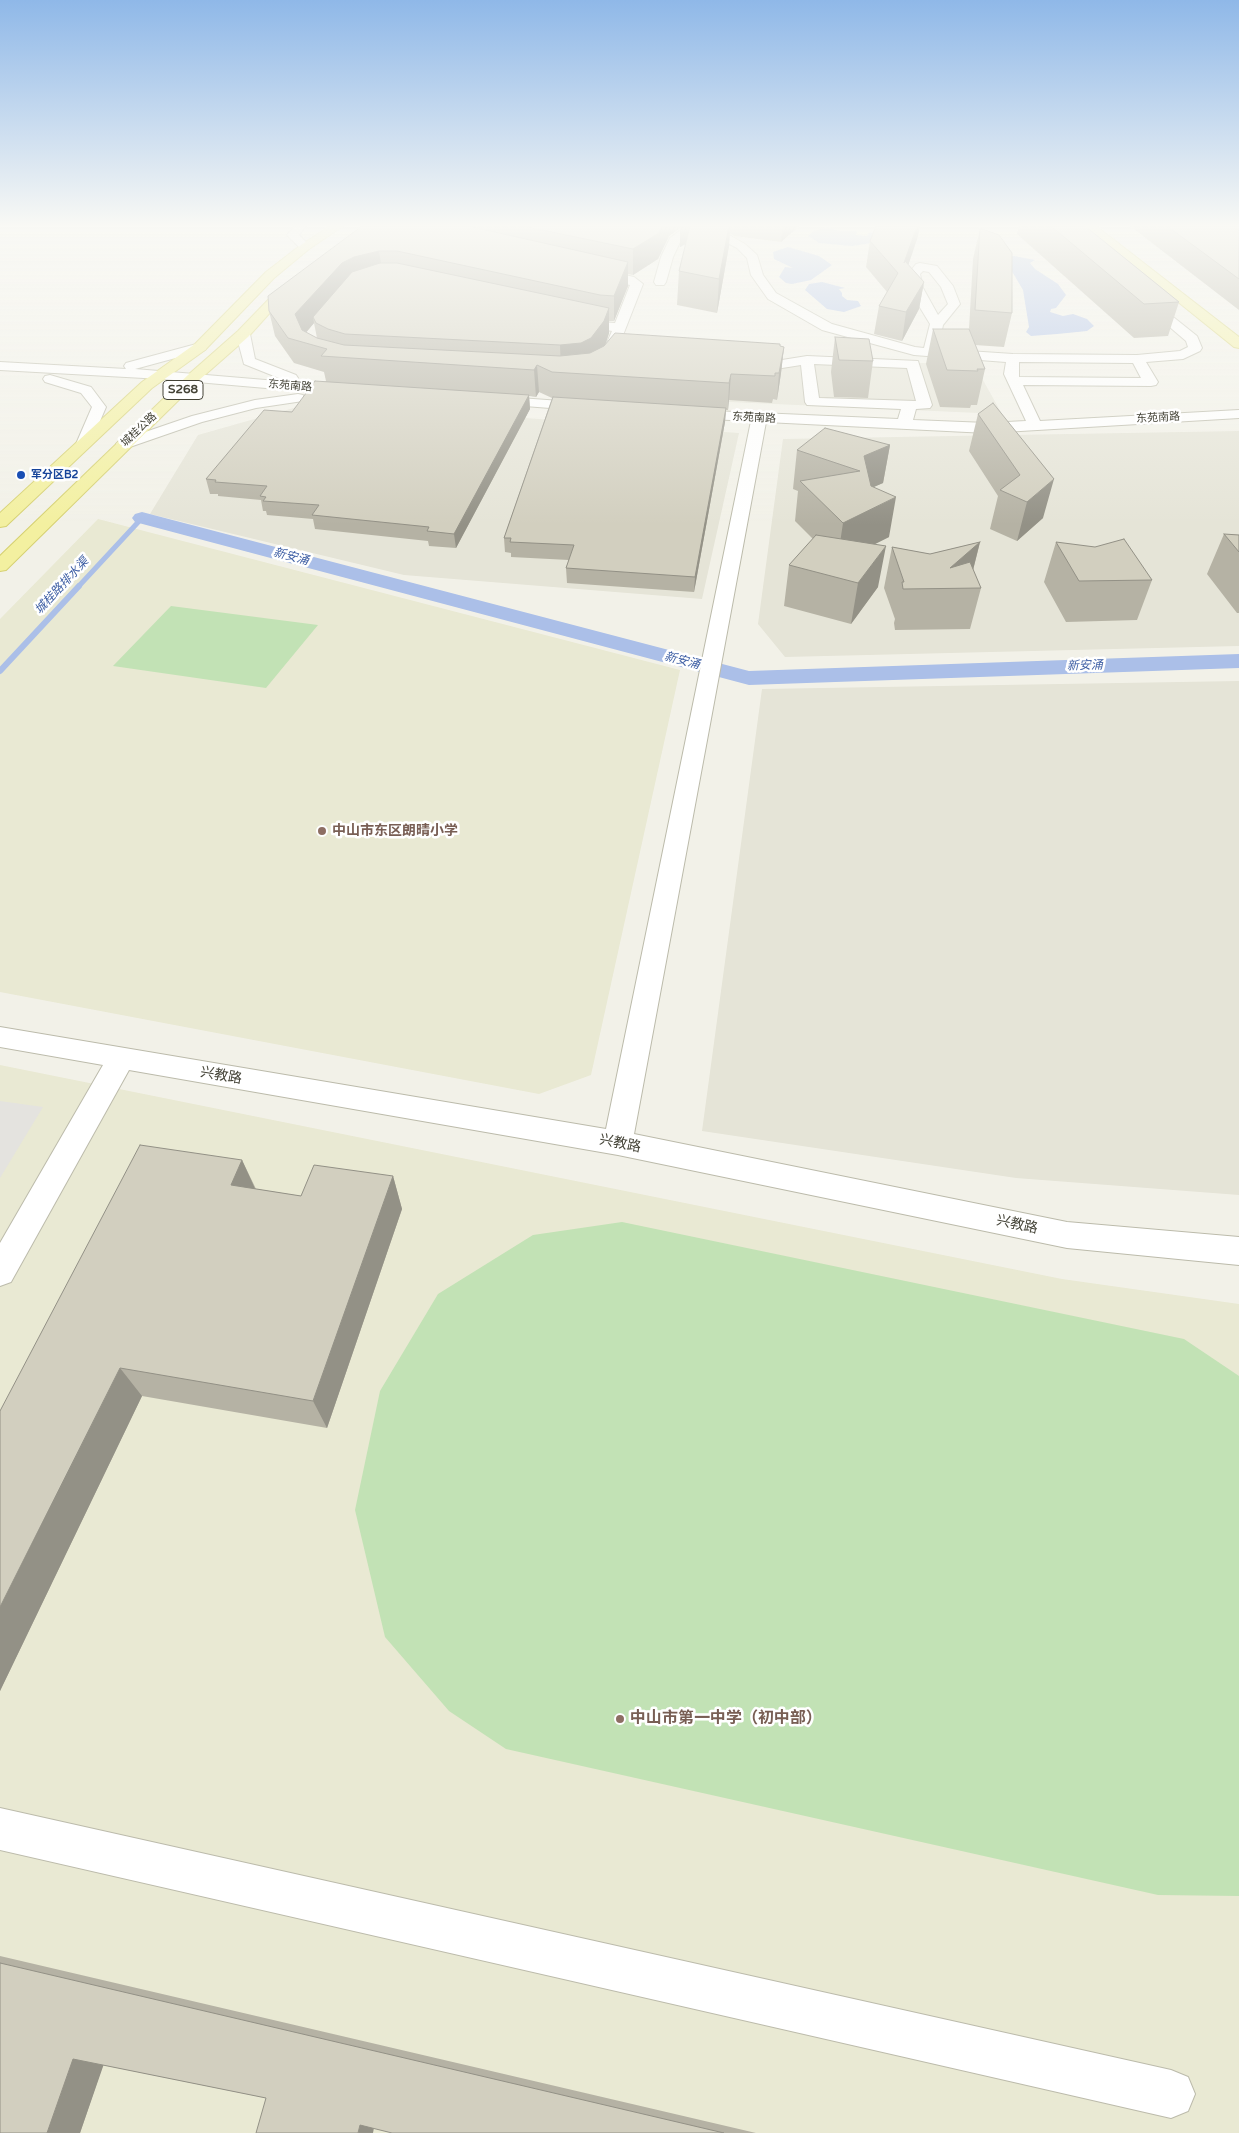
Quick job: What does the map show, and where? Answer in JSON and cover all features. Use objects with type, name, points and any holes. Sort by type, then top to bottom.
[{"type":"main road","name":"S268","points":[[0,522],[147,385],[200,347],[221,326]]},
{"type":"main road","name":"城桂公路","points":[[0,566],[124,444],[251,326]]},
{"type":"main road","points":[[1215,326],[1239,344]]},
{"type":"street","points":[[598,326],[619,327],[611,356]]},
{"type":"street","points":[[826,326],[914,350],[1013,358],[1137,358],[1183,355],[1194,348],[1192,339],[1176,326]]},
{"type":"street","points":[[930,352],[938,326]]},
{"type":"street","points":[[243,334],[249,360],[280,375],[324,392]]},
{"type":"street","points":[[92,372],[156,360],[200,347]]},
{"type":"street","points":[[1013,358],[1011,374],[1035,425]]},
{"type":"street","points":[[1014,381],[1151,382],[1137,358]]},
{"type":"street","points":[[734,361],[782,364],[807,360],[913,364],[925,405],[812,402],[807,360]]},
{"type":"street","name":"东苑南路","points":[[0,366],[162,375],[190,382]]},
{"type":"street","name":"东苑南路","points":[[0,374],[147,385],[190,382],[363,395]]},
{"type":"street","points":[[44,377],[86,390],[99,407],[84,444]]},
{"type":"street","points":[[124,444],[196,419],[255,404],[324,392]]},
{"type":"street","points":[[477,403],[600,411]]},
{"type":"street","points":[[904,424],[910,405]]},
{"type":"street","name":"东苑南路","points":[[758,422],[904,424],[987,428],[1239,414]]},
{"type":"street","name":"东苑南路","points":[[674,416],[929,433],[991,434],[1239,421]]},
{"type":"street","points":[[618,1143],[713,664],[758,422]]},
{"type":"street","name":"兴教路","points":[[0,1037],[618,1143],[1068,1235],[1239,1251]]},
{"type":"street","points":[[0,1272],[121,1059]]},
{"type":"street","points":[[0,1829],[1171,2094]]},
{"type":"shaded area","points":[[611,357],[974,364],[1002,414],[592,396]]},
{"type":"shaded area","points":[[311,403],[739,433],[702,599],[404,575],[150,514],[198,435]]},
{"type":"shaded area","points":[[1239,431],[1239,646],[785,657],[758,624],[783,439]]},
{"type":"shaded area","name":"中山市东区朗晴小学","points":[[98,519],[680,670],[591,1075],[539,1094],[0,992],[0,619]]},
{"type":"shaded area","points":[[1239,681],[1239,1195],[1016,1178],[702,1131],[762,689]]},
{"type":"shaded area","name":"中山市第一中学（初中部）","points":[[0,1065],[1062,1279],[1239,1304],[1239,2133],[0,2133]]},
{"type":"shaded area","points":[[0,1101],[43,1107],[0,1178]]},
{"type":"green space","points":[[171,606],[318,625],[266,688],[113,666]]},
{"type":"green space","points":[[622,1222],[1184,1339],[1239,1376],[1239,1896],[1158,1895],[506,1749],[449,1711],[385,1637],[355,1510],[380,1391],[438,1294],[533,1235]]},
{"type":"water","points":[[1094,326],[1087,331],[1031,336],[1026,332],[1029,327]]},
{"type":"building","points":[[279,326],[300,326],[302,330],[317,338],[344,345],[560,356],[590,353],[604,346],[615,333],[780,344],[780,346],[784,347],[779,373],[775,373],[775,376],[731,374],[729,383],[552,372],[537,365],[534,370],[321,356],[327,349],[288,338]]},
{"type":"building","points":[[321,326],[601,326],[591,338],[581,343],[560,345],[345,334]]},
{"type":"building","points":[[933,329],[969,329],[985,369],[977,369],[978,371],[947,370]]},
{"type":"building","points":[[835,337],[869,339],[873,361],[839,360]]},
{"type":"building","points":[[315,381],[529,395],[454,534],[427,531],[429,527],[312,515],[319,505],[263,501],[266,497],[260,496],[267,486],[215,482],[216,480],[206,479],[264,410],[292,412]]},
{"type":"building","points":[[553,397],[726,408],[695,577],[566,568],[574,545],[510,542],[511,538],[504,538]]},
{"type":"building","points":[[993,403],[1054,479],[1027,502],[1000,490],[1020,475],[978,414]]},
{"type":"building","points":[[825,428],[890,445],[864,456],[871,486],[896,497],[843,523],[800,481],[860,471],[797,450]]},
{"type":"building","points":[[1224,534],[1239,535],[1239,552]]},
{"type":"building","points":[[816,535],[886,546],[858,583],[789,565]]},
{"type":"building","points":[[1124,539],[1152,580],[1079,581],[1056,542],[1095,547]]},
{"type":"building","points":[[980,542],[950,568],[970,562],[981,588],[903,589],[902,582],[904,582],[892,547],[930,554]]},
{"type":"building","points":[[140,1145],[242,1160],[231,1185],[301,1196],[314,1165],[393,1176],[313,1401],[120,1368],[0,1607],[0,1411]]},
{"type":"building","points":[[0,1963],[724,2133],[392,2133],[360,2125],[358,2133],[256,2133],[266,2098],[73,2059],[47,2133],[0,2133]]},
{"type":"waterway","name":"城桂路排水渠","points":[[78,587],[142,518]]},
{"type":"waterway","name":"新安涌","points":[[142,518],[749,678],[1239,661]]},
{"type":"waterway","name":"城桂路排水渠","points":[[0,671],[79,586]]},
{"type":"place","name":"军分区B2","points":[[21,475]]},
{"type":"place","name":"中山市东区朗晴小学","points":[[322,831]]},
{"type":"place","name":"中山市第一中学（初中部）","points":[[620,1719]]}]
